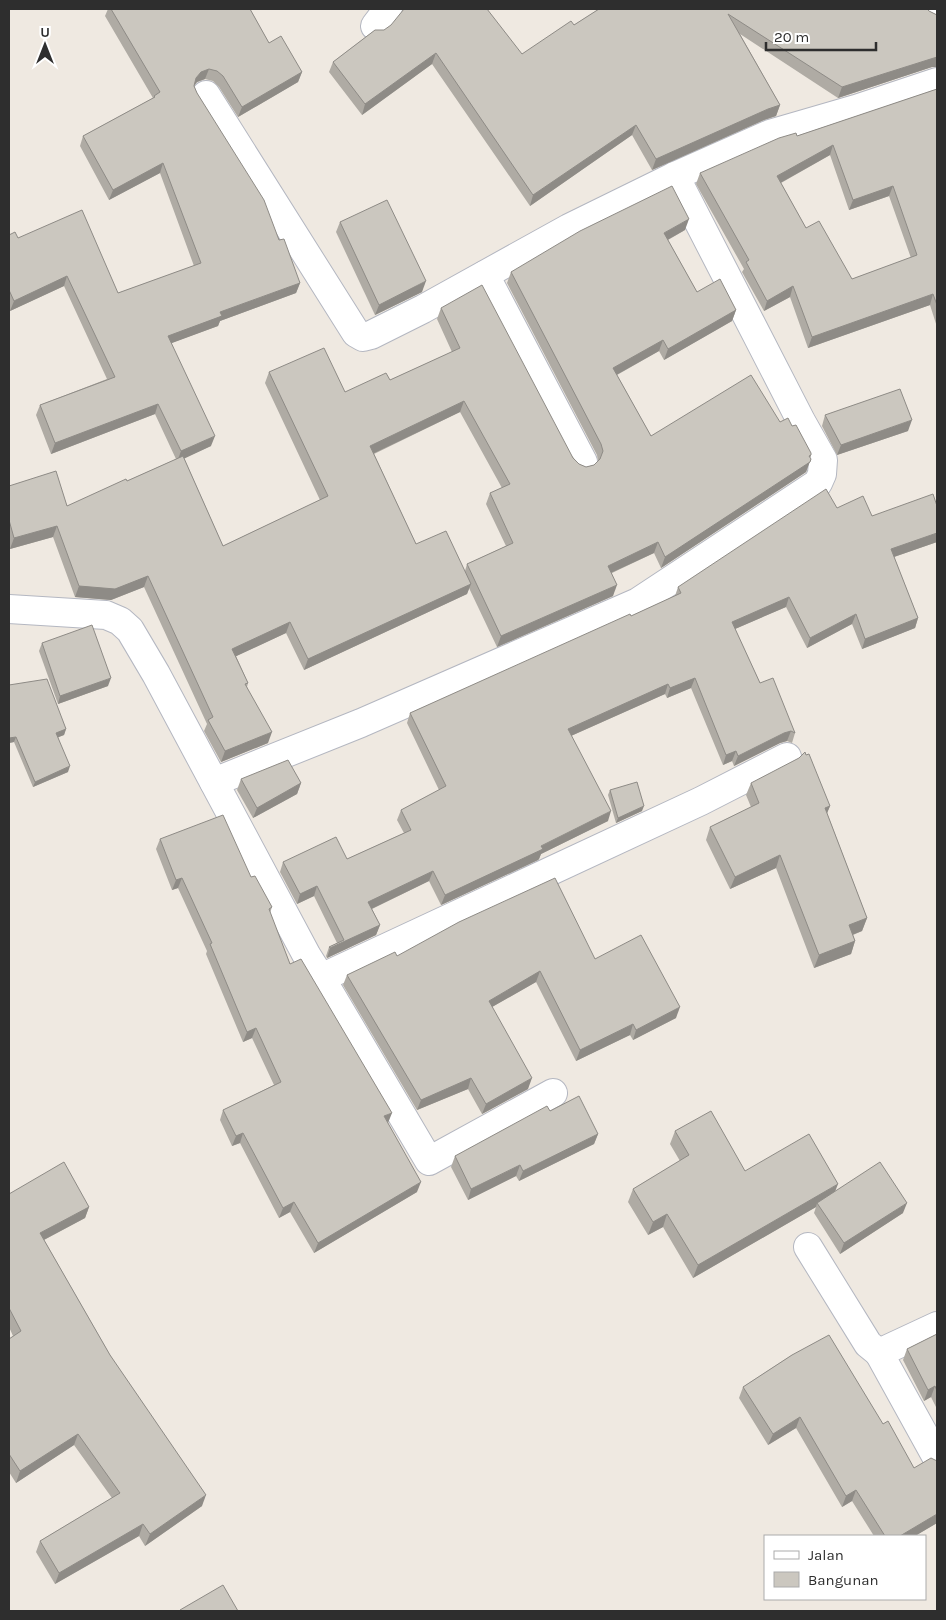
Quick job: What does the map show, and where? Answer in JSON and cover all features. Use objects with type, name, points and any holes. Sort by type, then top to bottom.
[{"type":"street","points":[[934,9],[937,12]]},
{"type":"street","points":[[206,95],[356,333],[364,337],[371,336],[485,276],[569,228],[675,176],[770,134],[856,110],[937,82]]},
{"type":"street","points":[[214,782],[361,723],[638,602],[818,483],[822,474],[823,460],[675,176]]},
{"type":"street","points":[[485,276],[583,462]]},
{"type":"street","points":[[9,609],[106,615],[120,621],[130,630],[294,931],[429,1162],[553,1093]]},
{"type":"street","points":[[322,978],[702,801],[787,757]]},
{"type":"street","points":[[808,1247],[868,1344],[879,1353],[937,1458]]},
{"type":"street","points":[[879,1353],[937,1326]]},
{"type":"building","points":[[111,9],[250,9],[269,43],[281,36],[302,72],[242,107],[223,76],[217,71],[209,69],[201,72],[196,78],[194,86],[197,93],[264,200],[279,240],[284,239],[300,283],[220,312],[222,316],[168,336],[215,436],[181,451],[158,404],[55,443],[40,405],[115,377],[67,276],[14,301],[9,290],[9,235],[15,232],[18,238],[82,210],[118,293],[201,263],[163,163],[113,190],[83,136],[155,97],[160,92]]},
{"type":"building","points":[[404,9],[487,9],[522,54],[571,21],[574,25],[599,9],[927,9],[937,15],[937,57],[842,87],[728,14],[780,105],[656,159],[636,125],[533,195],[436,53],[365,104],[333,62],[375,30],[384,30],[391,25]]},
{"type":"building","points":[[937,89],[937,305],[933,294],[812,337],[793,286],[767,301],[746,262],[749,260],[700,173],[779,138],[796,133],[797,136]],"holes":[[[833,145],[853,200],[893,186],[917,255],[852,279],[819,221],[806,228],[777,176]]]},
{"type":"building","points":[[672,186],[689,219],[664,233],[697,292],[720,279],[736,310],[668,349],[663,340],[613,368],[651,436],[751,375],[780,422],[788,418],[792,426],[796,425],[811,453],[809,456],[811,459],[810,462],[665,557],[658,542],[608,566],[617,585],[501,636],[467,564],[513,543],[490,493],[510,484],[464,401],[370,446],[416,544],[446,531],[471,584],[308,659],[290,622],[232,649],[248,683],[245,684],[272,732],[225,751],[208,720],[213,717],[148,576],[115,589],[79,586],[57,526],[14,538],[9,520],[9,486],[56,471],[67,506],[183,456],[223,546],[328,496],[269,372],[324,348],[345,392],[386,373],[390,380],[460,348],[441,308],[482,285],[573,458],[579,464],[586,467],[594,465],[600,459],[603,451],[601,444],[511,272],[580,231]]},
{"type":"building","points":[[387,200],[426,281],[379,305],[340,222]]},
{"type":"building","points":[[900,389],[912,420],[841,445],[825,415]]},
{"type":"building","points":[[826,489],[837,508],[863,496],[872,516],[933,494],[937,506],[937,533],[891,549],[918,618],[865,639],[856,614],[810,638],[789,597],[732,622],[760,683],[773,678],[795,733],[791,731],[784,733],[738,756],[736,751],[726,755],[695,678],[670,688],[668,684],[568,729],[611,811],[541,846],[543,849],[445,895],[433,871],[368,902],[380,925],[329,947],[344,940],[317,886],[300,894],[283,862],[336,837],[347,859],[411,830],[401,810],[446,786],[410,713],[681,593],[678,587]]},
{"type":"building","points":[[92,625],[111,678],[60,696],[42,643]]},
{"type":"building","points":[[47,679],[66,729],[56,733],[70,766],[35,782],[16,737],[9,738],[9,685]]},
{"type":"building","points":[[805,752],[806,755],[809,754],[830,806],[825,808],[867,918],[849,925],[855,941],[819,955],[780,855],[735,877],[710,827],[759,803],[751,783],[799,758]]},
{"type":"building","points":[[288,760],[301,783],[257,808],[241,779]]},
{"type":"building","points":[[637,782],[644,806],[618,818],[610,790]]},
{"type":"building","points":[[223,815],[251,877],[255,876],[272,907],[269,909],[290,964],[301,959],[392,1113],[384,1116],[421,1182],[318,1243],[294,1202],[283,1208],[243,1133],[236,1136],[223,1110],[281,1082],[256,1028],[247,1032],[210,944],[212,943],[182,878],[176,880],[160,839]]},
{"type":"building","points":[[555,878],[595,959],[641,935],[680,1007],[636,1030],[633,1024],[580,1050],[540,971],[489,1001],[532,1078],[486,1104],[471,1078],[421,1100],[347,975],[395,952],[397,956],[459,922]]},
{"type":"building","points":[[579,1096],[598,1134],[523,1171],[520,1165],[471,1189],[455,1156],[547,1106],[550,1111]]},
{"type":"building","points":[[711,1111],[745,1171],[809,1134],[838,1184],[698,1265],[667,1214],[653,1222],[633,1189],[689,1155],[675,1131]]},
{"type":"building","points":[[64,1162],[89,1207],[40,1233],[110,1355],[206,1495],[150,1534],[143,1524],[59,1573],[40,1541],[120,1493],[78,1434],[20,1471],[9,1454],[9,1339],[21,1331],[9,1308],[9,1194]]},
{"type":"building","points":[[880,1162],[907,1203],[844,1243],[817,1203]]},
{"type":"building","points":[[937,1334],[937,1391],[935,1386],[928,1390],[907,1349]]},
{"type":"building","points":[[829,1335],[883,1424],[888,1421],[914,1468],[931,1458],[937,1461],[937,1514],[902,1535],[884,1535],[856,1490],[846,1496],[800,1417],[773,1434],[743,1387],[792,1355]]},
{"type":"building","points":[[223,1585],[238,1611],[180,1610]]}]
